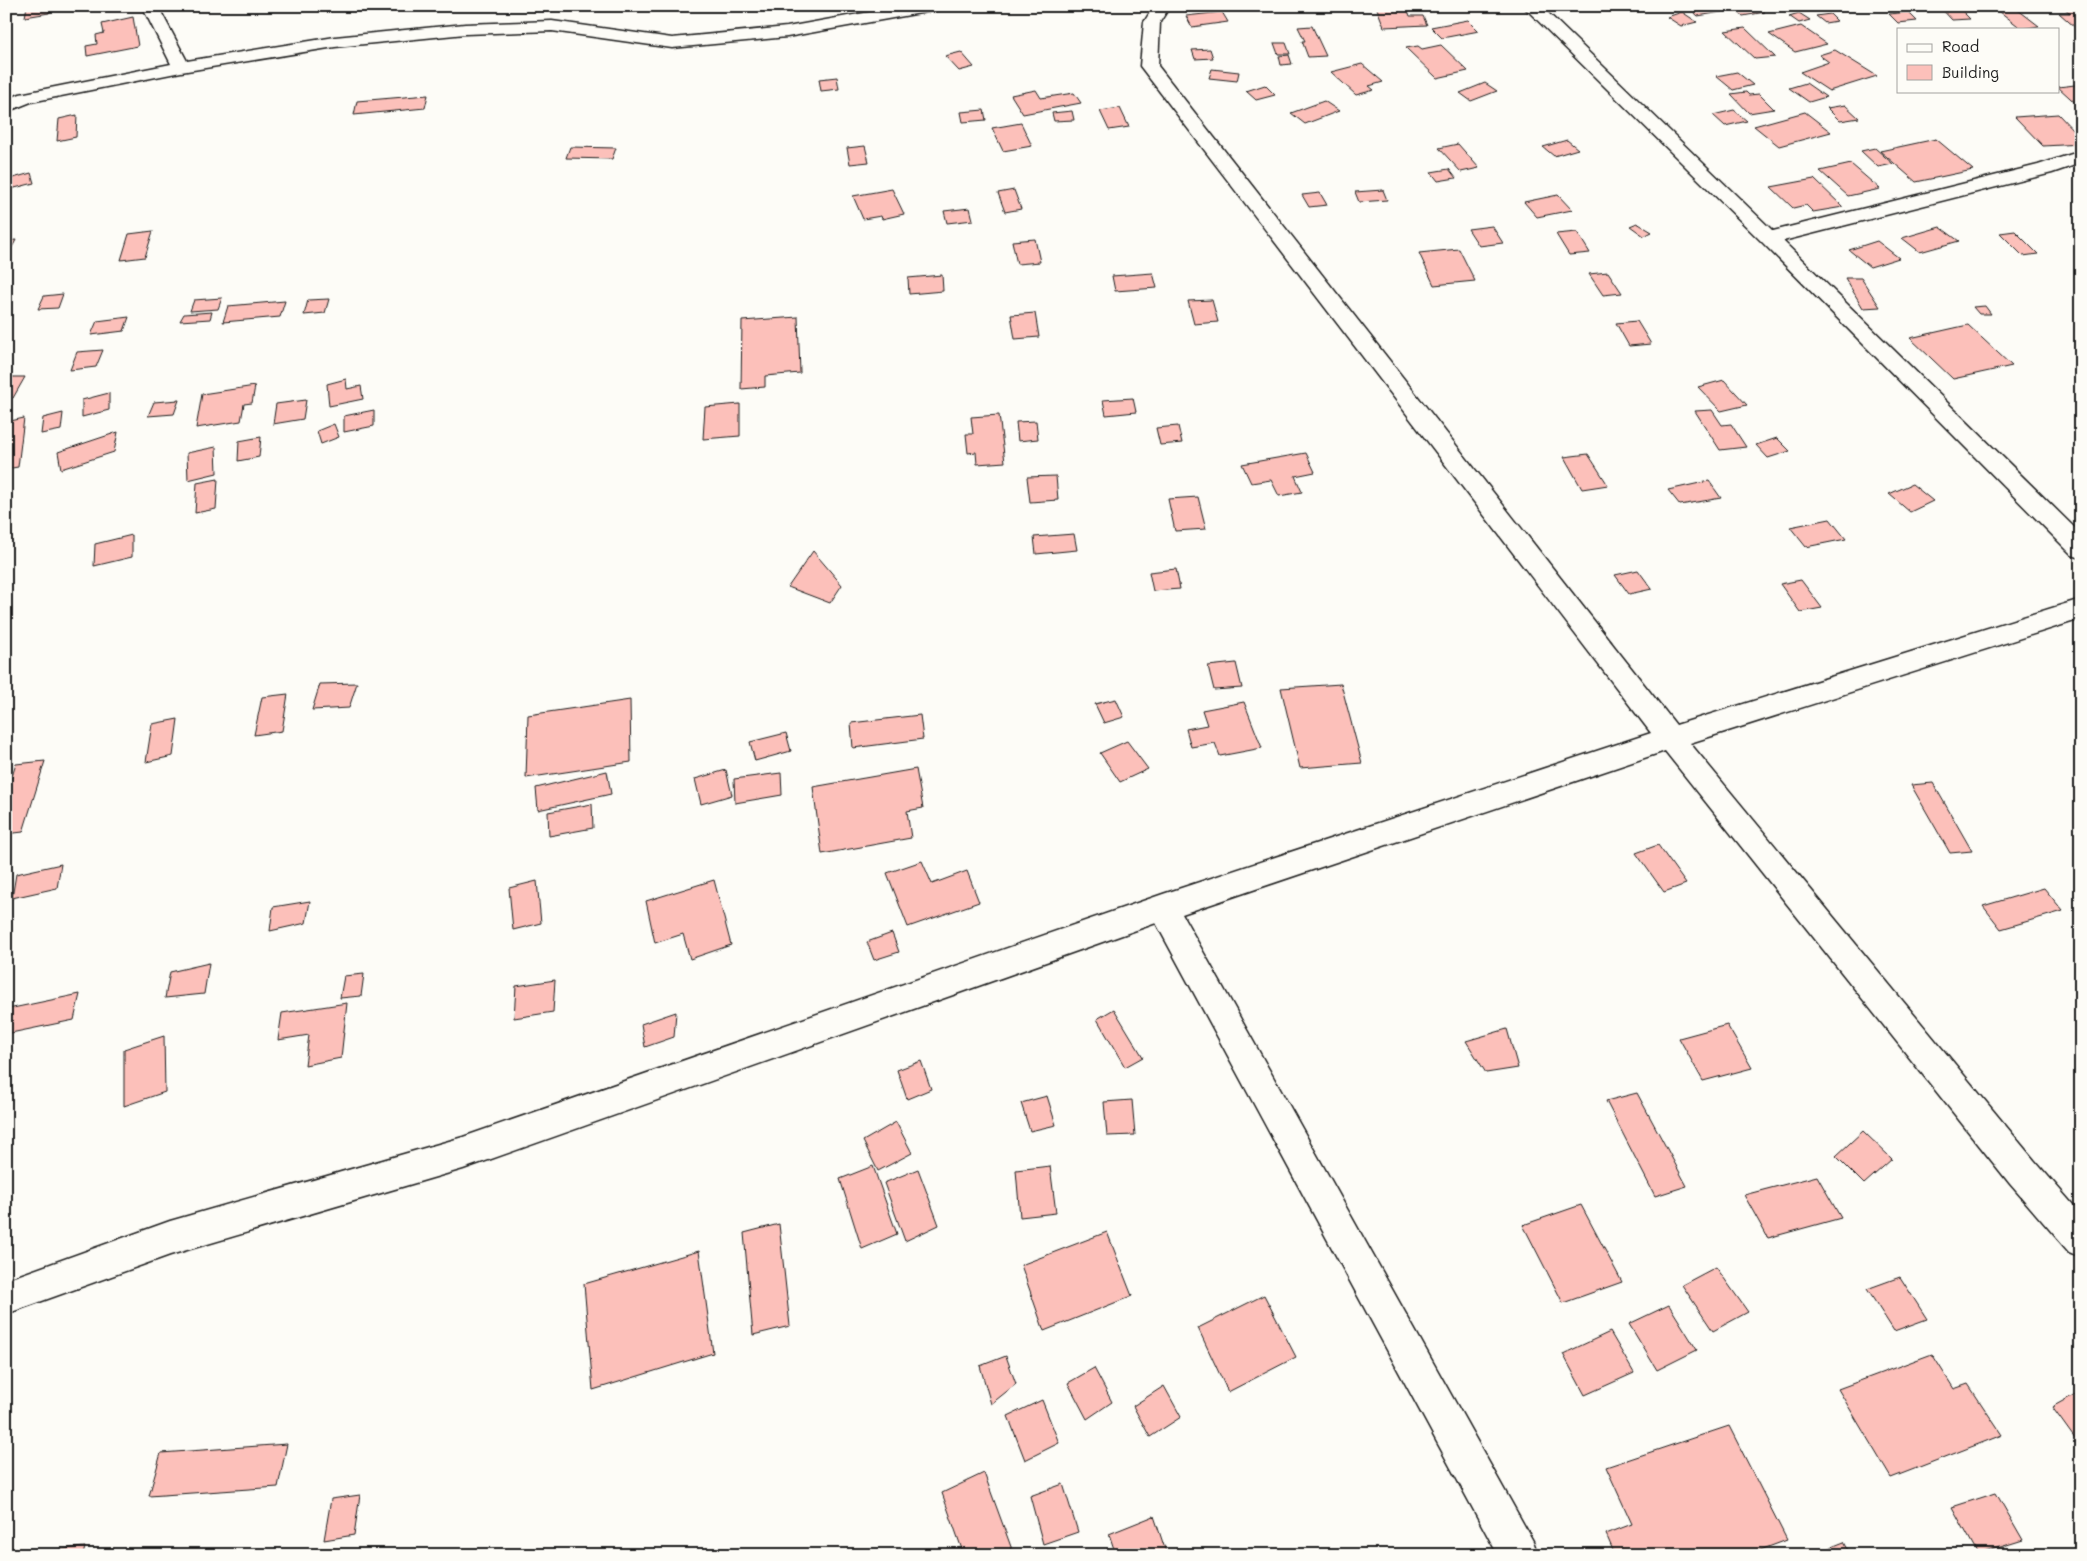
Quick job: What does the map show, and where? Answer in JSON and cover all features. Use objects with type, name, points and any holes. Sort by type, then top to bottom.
[{"type":"street","points":[[150,6],[181,67]]},
{"type":"street","points":[[6,107],[26,98],[181,67],[335,42],[465,29],[552,26],[672,43],[721,40],[787,32],[932,6]]},
{"type":"street","points":[[1162,6],[1152,22],[1149,66],[1670,738],[2022,1172],[2081,1240]]},
{"type":"street","points":[[1531,6],[1769,238],[2081,549]]},
{"type":"street","points":[[1769,238],[2045,169],[2081,158]]},
{"type":"street","points":[[6,1297],[170,1238],[463,1153],[1163,907],[1670,738],[2081,609]]},
{"type":"street","points":[[1163,907],[1519,1555]]},
{"type":"building","points":[[27,6],[50,6],[49,13],[25,17]]},
{"type":"building","points":[[1376,6],[1406,6],[1410,16],[1423,16],[1427,25],[1384,27]]},
{"type":"building","points":[[1687,6],[1721,6],[1727,11],[1698,16]]},
{"type":"building","points":[[1758,6],[1765,12],[1743,16],[1735,10]]},
{"type":"building","points":[[1939,6],[1957,6],[1970,19],[1952,20]]},
{"type":"building","points":[[1965,6],[1980,6],[1983,10],[1969,10]]},
{"type":"building","points":[[2013,6],[2039,26],[2021,28],[1995,8]]},
{"type":"building","points":[[2062,6],[2081,6],[2081,28],[2077,29],[2059,13],[2070,13]]},
{"type":"building","points":[[1222,12],[1228,22],[1192,27],[1186,16]]},
{"type":"building","points":[[1682,12],[1697,22],[1681,26],[1667,17]]},
{"type":"building","points":[[1908,12],[1917,21],[1898,23],[1889,14]]},
{"type":"building","points":[[1799,13],[1810,20],[1799,23],[1789,16]]},
{"type":"building","points":[[1830,14],[1837,21],[1825,23],[1816,16]]},
{"type":"building","points":[[133,17],[138,46],[87,56],[86,46],[97,44],[96,35],[104,33],[102,24]]},
{"type":"building","points":[[1468,20],[1479,31],[1442,38],[1431,27]]},
{"type":"building","points":[[1312,26],[1326,56],[1308,57],[1302,41],[1305,41],[1298,27]]},
{"type":"building","points":[[1801,26],[1827,44],[1795,52],[1769,34]]},
{"type":"building","points":[[1745,28],[1775,57],[1755,59],[1725,31]]},
{"type":"building","points":[[1274,43],[1286,43],[1290,54],[1278,54]]},
{"type":"building","points":[[1441,45],[1468,71],[1437,78],[1406,48],[1418,46],[1422,49]]},
{"type":"building","points":[[1210,49],[1213,58],[1195,59],[1192,50]]},
{"type":"building","points":[[1835,50],[1877,76],[1829,91],[1800,72],[1829,62],[1819,55]]},
{"type":"building","points":[[961,52],[974,67],[959,71],[945,56]]},
{"type":"building","points":[[1289,55],[1292,64],[1281,65],[1279,56]]},
{"type":"building","points":[[1362,64],[1383,82],[1369,86],[1374,90],[1356,95],[1331,72]]},
{"type":"building","points":[[1212,69],[1239,72],[1237,81],[1209,78]]},
{"type":"building","points":[[1737,72],[1753,85],[1733,90],[1716,76]]},
{"type":"building","points":[[837,77],[839,89],[821,91],[819,79]]},
{"type":"building","points":[[1485,83],[1497,91],[1471,101],[1460,93]]},
{"type":"building","points":[[1806,83],[1826,97],[1809,102],[1789,88]]},
{"type":"building","points":[[1265,85],[1275,95],[1256,100],[1246,91]]},
{"type":"building","points":[[2075,85],[2081,91],[2081,108],[2060,89],[2060,87]]},
{"type":"building","points":[[1036,90],[1041,98],[1074,93],[1081,103],[1023,114],[1011,95]]},
{"type":"building","points":[[1746,92],[1749,95],[1759,94],[1774,109],[1749,113],[1731,94]]},
{"type":"building","points":[[428,95],[425,108],[354,115],[357,101]]},
{"type":"building","points":[[1324,101],[1339,111],[1305,124],[1291,113]]},
{"type":"building","points":[[1845,105],[1859,118],[1840,121],[1827,108]]},
{"type":"building","points":[[1120,108],[1129,127],[1109,130],[1100,111]]},
{"type":"building","points":[[984,110],[986,120],[963,122],[961,112]]},
{"type":"building","points":[[1734,110],[1747,121],[1725,126],[1713,115]]},
{"type":"building","points":[[1072,111],[1074,120],[1054,121],[1052,113]]},
{"type":"building","points":[[1805,112],[1831,132],[1779,146],[1754,126]]},
{"type":"building","points":[[2058,114],[2075,132],[2081,132],[2081,144],[2043,146],[2015,117]]},
{"type":"building","points":[[77,115],[76,137],[57,141],[59,119]]},
{"type":"building","points":[[1021,123],[1032,146],[1003,151],[992,128]]},
{"type":"building","points":[[1936,139],[1973,170],[1916,182],[1880,151]]},
{"type":"building","points":[[1567,140],[1578,149],[1554,156],[1543,147]]},
{"type":"building","points":[[1458,144],[1479,168],[1461,172],[1439,148]]},
{"type":"building","points":[[865,146],[869,162],[850,164],[847,148]]},
{"type":"building","points":[[570,147],[616,148],[612,159],[566,158]]},
{"type":"building","points":[[1875,148],[1893,164],[1878,167],[1861,151]]},
{"type":"building","points":[[1851,164],[1880,189],[1848,196],[1820,171]]},
{"type":"building","points":[[1449,169],[1456,178],[1438,181],[1431,172]]},
{"type":"building","points":[[31,173],[34,183],[7,190],[6,180]]},
{"type":"building","points":[[1814,179],[1843,207],[1813,212],[1806,205],[1793,208],[1771,187]]},
{"type":"building","points":[[892,189],[904,214],[882,219],[881,216],[863,219],[853,196]]},
{"type":"building","points":[[1014,190],[1021,209],[1005,212],[998,193]]},
{"type":"building","points":[[1383,190],[1387,200],[1359,202],[1355,192]]},
{"type":"building","points":[[1320,193],[1327,205],[1309,207],[1302,195]]},
{"type":"building","points":[[1558,195],[1572,210],[1537,217],[1524,202]]},
{"type":"building","points":[[970,208],[973,220],[947,223],[944,211]]},
{"type":"building","points":[[1637,223],[1652,232],[1644,236],[1630,226]]},
{"type":"building","points":[[1492,226],[1503,243],[1479,246],[1468,229]]},
{"type":"building","points":[[1940,227],[1959,241],[1920,252],[1902,238]]},
{"type":"building","points":[[153,231],[145,257],[121,260],[129,234]]},
{"type":"building","points":[[2015,231],[2038,254],[2023,256],[2000,233]]},
{"type":"building","points":[[1577,232],[1590,253],[1569,255],[1556,234]]},
{"type":"building","points":[[1035,239],[1040,262],[1017,264],[1012,241]]},
{"type":"building","points":[[16,240],[9,253],[6,253],[6,241]]},
{"type":"building","points":[[1877,241],[1899,258],[1870,267],[1849,250]]},
{"type":"building","points":[[1459,249],[1475,281],[1434,285],[1419,253]]},
{"type":"building","points":[[1608,272],[1622,293],[1603,295],[1589,274]]},
{"type":"building","points":[[1153,273],[1157,288],[1115,291],[1112,276]]},
{"type":"building","points":[[942,275],[943,291],[909,294],[908,278]]},
{"type":"building","points":[[1845,278],[1861,278],[1880,307],[1863,308]]},
{"type":"building","points":[[63,294],[58,308],[38,309],[44,296]]},
{"type":"building","points":[[222,298],[218,309],[190,311],[194,300]]},
{"type":"building","points":[[329,299],[325,313],[304,315],[308,300]]},
{"type":"building","points":[[1212,300],[1218,322],[1194,324],[1188,301]]},
{"type":"building","points":[[285,301],[280,317],[223,322],[228,306]]},
{"type":"building","points":[[1985,306],[1991,314],[1979,314],[1973,307]]},
{"type":"building","points":[[212,312],[210,319],[180,321],[184,314]]},
{"type":"building","points":[[1035,313],[1039,337],[1015,339],[1011,315]]},
{"type":"building","points":[[129,317],[124,331],[91,335],[97,321]]},
{"type":"building","points":[[798,317],[800,373],[765,376],[765,387],[741,389],[742,321]]},
{"type":"building","points":[[1637,321],[1651,344],[1629,346],[1616,323]]},
{"type":"building","points":[[1968,325],[2012,366],[1953,379],[1910,338]]},
{"type":"building","points":[[103,350],[96,367],[70,370],[77,352]]},
{"type":"building","points":[[6,377],[25,377],[13,398],[6,398]]},
{"type":"building","points":[[346,379],[347,389],[361,386],[363,399],[329,406],[327,384]]},
{"type":"building","points":[[1724,380],[1747,405],[1721,411],[1698,387]]},
{"type":"building","points":[[255,386],[252,403],[244,404],[241,421],[196,428],[202,394]]},
{"type":"building","points":[[109,393],[109,410],[82,417],[82,400]]},
{"type":"building","points":[[1133,398],[1136,412],[1106,415],[1103,400]]},
{"type":"building","points":[[179,400],[174,414],[148,416],[154,402]]},
{"type":"building","points":[[306,400],[303,419],[273,424],[276,404]]},
{"type":"building","points":[[740,404],[740,436],[703,439],[705,407]]},
{"type":"building","points":[[374,410],[374,426],[344,432],[344,416]]},
{"type":"building","points":[[1712,410],[1722,425],[1731,424],[1746,447],[1720,450],[1695,411]]},
{"type":"building","points":[[63,413],[61,430],[41,434],[43,418]]},
{"type":"building","points":[[999,415],[1005,462],[977,464],[976,452],[968,453],[966,434],[973,434],[971,417]]},
{"type":"building","points":[[24,418],[18,467],[6,469],[6,422]]},
{"type":"building","points":[[1036,421],[1038,439],[1018,441],[1016,422]]},
{"type":"building","points":[[334,424],[339,437],[321,444],[317,431]]},
{"type":"building","points":[[1178,426],[1182,443],[1160,445],[1156,428]]},
{"type":"building","points":[[118,432],[114,452],[61,469],[58,452]]},
{"type":"building","points":[[261,437],[259,457],[238,461],[239,441]]},
{"type":"building","points":[[1777,438],[1790,451],[1768,458],[1756,445]]},
{"type":"building","points":[[216,447],[217,473],[188,480],[187,453]]},
{"type":"building","points":[[1306,453],[1315,472],[1295,476],[1302,492],[1279,496],[1271,480],[1251,483],[1242,464]]},
{"type":"building","points":[[1588,454],[1608,485],[1582,489],[1564,457]]},
{"type":"building","points":[[1056,476],[1058,500],[1030,502],[1027,477]]},
{"type":"building","points":[[218,479],[216,509],[195,513],[197,483]]},
{"type":"building","points":[[1709,481],[1721,498],[1680,505],[1668,490]]},
{"type":"building","points":[[1912,484],[1933,501],[1910,512],[1889,494]]},
{"type":"building","points":[[1198,497],[1206,529],[1175,531],[1168,499]]},
{"type":"building","points":[[1830,519],[1846,539],[1806,547],[1790,527]]},
{"type":"building","points":[[1074,534],[1077,550],[1036,554],[1034,537]]},
{"type":"building","points":[[132,535],[132,557],[94,566],[95,544]]},
{"type":"building","points":[[813,551],[842,585],[830,603],[788,587]]},
{"type":"building","points":[[1176,569],[1180,589],[1153,591],[1149,572]]},
{"type":"building","points":[[1638,570],[1652,589],[1629,594],[1615,575]]},
{"type":"building","points":[[1801,580],[1822,608],[1800,612],[1780,584]]},
{"type":"building","points":[[1236,663],[1242,688],[1214,690],[1208,666]]},
{"type":"building","points":[[357,683],[349,708],[312,710],[320,684]]},
{"type":"building","points":[[1341,684],[1362,763],[1300,768],[1281,688]]},
{"type":"building","points":[[288,694],[282,731],[254,735],[262,697]]},
{"type":"building","points":[[1116,699],[1124,717],[1104,723],[1095,704]]},
{"type":"building","points":[[630,700],[631,762],[526,778],[528,715]]},
{"type":"building","points":[[1244,702],[1262,748],[1220,756],[1215,743],[1191,747],[1186,729],[1207,725],[1202,710]]},
{"type":"building","points":[[920,715],[923,739],[853,748],[851,723]]},
{"type":"building","points":[[178,719],[173,756],[146,762],[152,724]]},
{"type":"building","points":[[786,733],[791,751],[755,761],[750,742]]},
{"type":"building","points":[[1127,741],[1148,769],[1120,782],[1100,753]]},
{"type":"building","points":[[45,761],[23,832],[6,834],[6,795],[16,764]]},
{"type":"building","points":[[916,769],[923,808],[907,811],[911,838],[822,854],[813,787]]},
{"type":"building","points":[[726,770],[732,795],[701,804],[695,779]]},
{"type":"building","points":[[607,771],[611,794],[538,810],[536,788]]},
{"type":"building","points":[[781,773],[782,795],[735,803],[734,779]]},
{"type":"building","points":[[1933,783],[1972,851],[1950,853],[1911,785]]},
{"type":"building","points":[[592,804],[593,828],[549,836],[548,812]]},
{"type":"building","points":[[1658,845],[1686,884],[1664,892],[1636,853]]},
{"type":"building","points":[[922,861],[932,884],[967,871],[979,902],[908,927],[887,873]]},
{"type":"building","points":[[61,864],[57,888],[12,898],[16,874]]},
{"type":"building","points":[[714,880],[731,945],[690,959],[683,934],[655,943],[646,901]]},
{"type":"building","points":[[537,881],[541,923],[513,930],[509,888]]},
{"type":"building","points":[[2044,888],[2063,911],[2001,929],[1983,906]]},
{"type":"building","points":[[310,901],[306,923],[270,931],[273,907]]},
{"type":"building","points":[[892,933],[899,952],[874,960],[867,942]]},
{"type":"building","points":[[209,963],[204,994],[165,998],[170,972]]},
{"type":"building","points":[[364,974],[361,996],[340,998],[344,976]]},
{"type":"building","points":[[555,980],[553,1012],[514,1018],[516,986]]},
{"type":"building","points":[[80,994],[74,1020],[6,1034],[8,1009]]},
{"type":"building","points":[[347,1003],[341,1058],[305,1065],[309,1035],[278,1040],[282,1013]]},
{"type":"building","points":[[1114,1009],[1143,1057],[1125,1067],[1097,1019]]},
{"type":"building","points":[[676,1012],[674,1037],[645,1047],[641,1024]]},
{"type":"building","points":[[1727,1025],[1752,1068],[1703,1081],[1679,1038]]},
{"type":"building","points":[[1507,1029],[1518,1068],[1486,1073],[1466,1041]]},
{"type":"building","points":[[164,1036],[165,1092],[124,1106],[124,1049]]},
{"type":"building","points":[[921,1061],[931,1089],[907,1099],[897,1070]]},
{"type":"building","points":[[1637,1093],[1687,1186],[1655,1196],[1606,1101]]},
{"type":"building","points":[[1047,1096],[1056,1125],[1030,1131],[1021,1103]]},
{"type":"building","points":[[1132,1100],[1135,1135],[1107,1136],[1104,1102]]},
{"type":"building","points":[[896,1122],[912,1153],[878,1171],[863,1141]]},
{"type":"building","points":[[1863,1131],[1892,1159],[1864,1184],[1836,1156]]},
{"type":"building","points":[[873,1166],[897,1234],[862,1249],[840,1179]]},
{"type":"building","points":[[1050,1166],[1056,1213],[1020,1217],[1016,1170]]},
{"type":"building","points":[[918,1169],[939,1225],[905,1241],[884,1183]]},
{"type":"building","points":[[1817,1176],[1841,1218],[1768,1238],[1744,1195]]},
{"type":"building","points":[[1581,1205],[1622,1282],[1563,1303],[1523,1225]]},
{"type":"building","points":[[779,1224],[790,1326],[753,1335],[744,1233]]},
{"type":"building","points":[[1107,1232],[1132,1296],[1044,1331],[1021,1265]]},
{"type":"building","points":[[699,1251],[713,1353],[593,1390],[584,1284]]},
{"type":"building","points":[[1716,1267],[1748,1312],[1713,1331],[1682,1285]]},
{"type":"building","points":[[1900,1277],[1927,1319],[1894,1331],[1867,1289]]},
{"type":"building","points":[[1264,1295],[1296,1357],[1228,1392],[1198,1328]]},
{"type":"building","points":[[1669,1305],[1697,1350],[1657,1370],[1629,1324]]},
{"type":"building","points":[[1610,1332],[1634,1373],[1585,1395],[1563,1354]]},
{"type":"building","points":[[1932,1354],[1954,1389],[1968,1384],[2002,1435],[1891,1478],[1838,1389]]},
{"type":"building","points":[[1006,1356],[1016,1384],[991,1404],[980,1366]]},
{"type":"building","points":[[1094,1368],[1112,1402],[1087,1419],[1068,1383]]},
{"type":"building","points":[[1164,1386],[1181,1417],[1150,1437],[1133,1406]]},
{"type":"building","points":[[2081,1391],[2081,1441],[2078,1443],[2052,1407]]},
{"type":"building","points":[[1042,1400],[1059,1443],[1025,1460],[1008,1416]]},
{"type":"building","points":[[1729,1426],[1787,1540],[1747,1555],[1615,1555],[1606,1534],[1632,1524],[1606,1467]]},
{"type":"building","points":[[287,1444],[278,1487],[149,1496],[161,1453]]},
{"type":"building","points":[[984,1473],[1014,1555],[964,1555],[942,1493]]},
{"type":"building","points":[[1063,1484],[1078,1532],[1043,1544],[1030,1496]]},
{"type":"building","points":[[1996,1493],[2023,1540],[1978,1554],[1952,1507]]},
{"type":"building","points":[[360,1495],[354,1535],[324,1540],[331,1499]]},
{"type":"building","points":[[1154,1516],[1167,1555],[1116,1555],[1109,1534]]},
{"type":"building","points":[[1844,1542],[1851,1555],[1811,1555]]},
{"type":"building","points":[[85,1547],[83,1555],[30,1555],[31,1552]]}]
